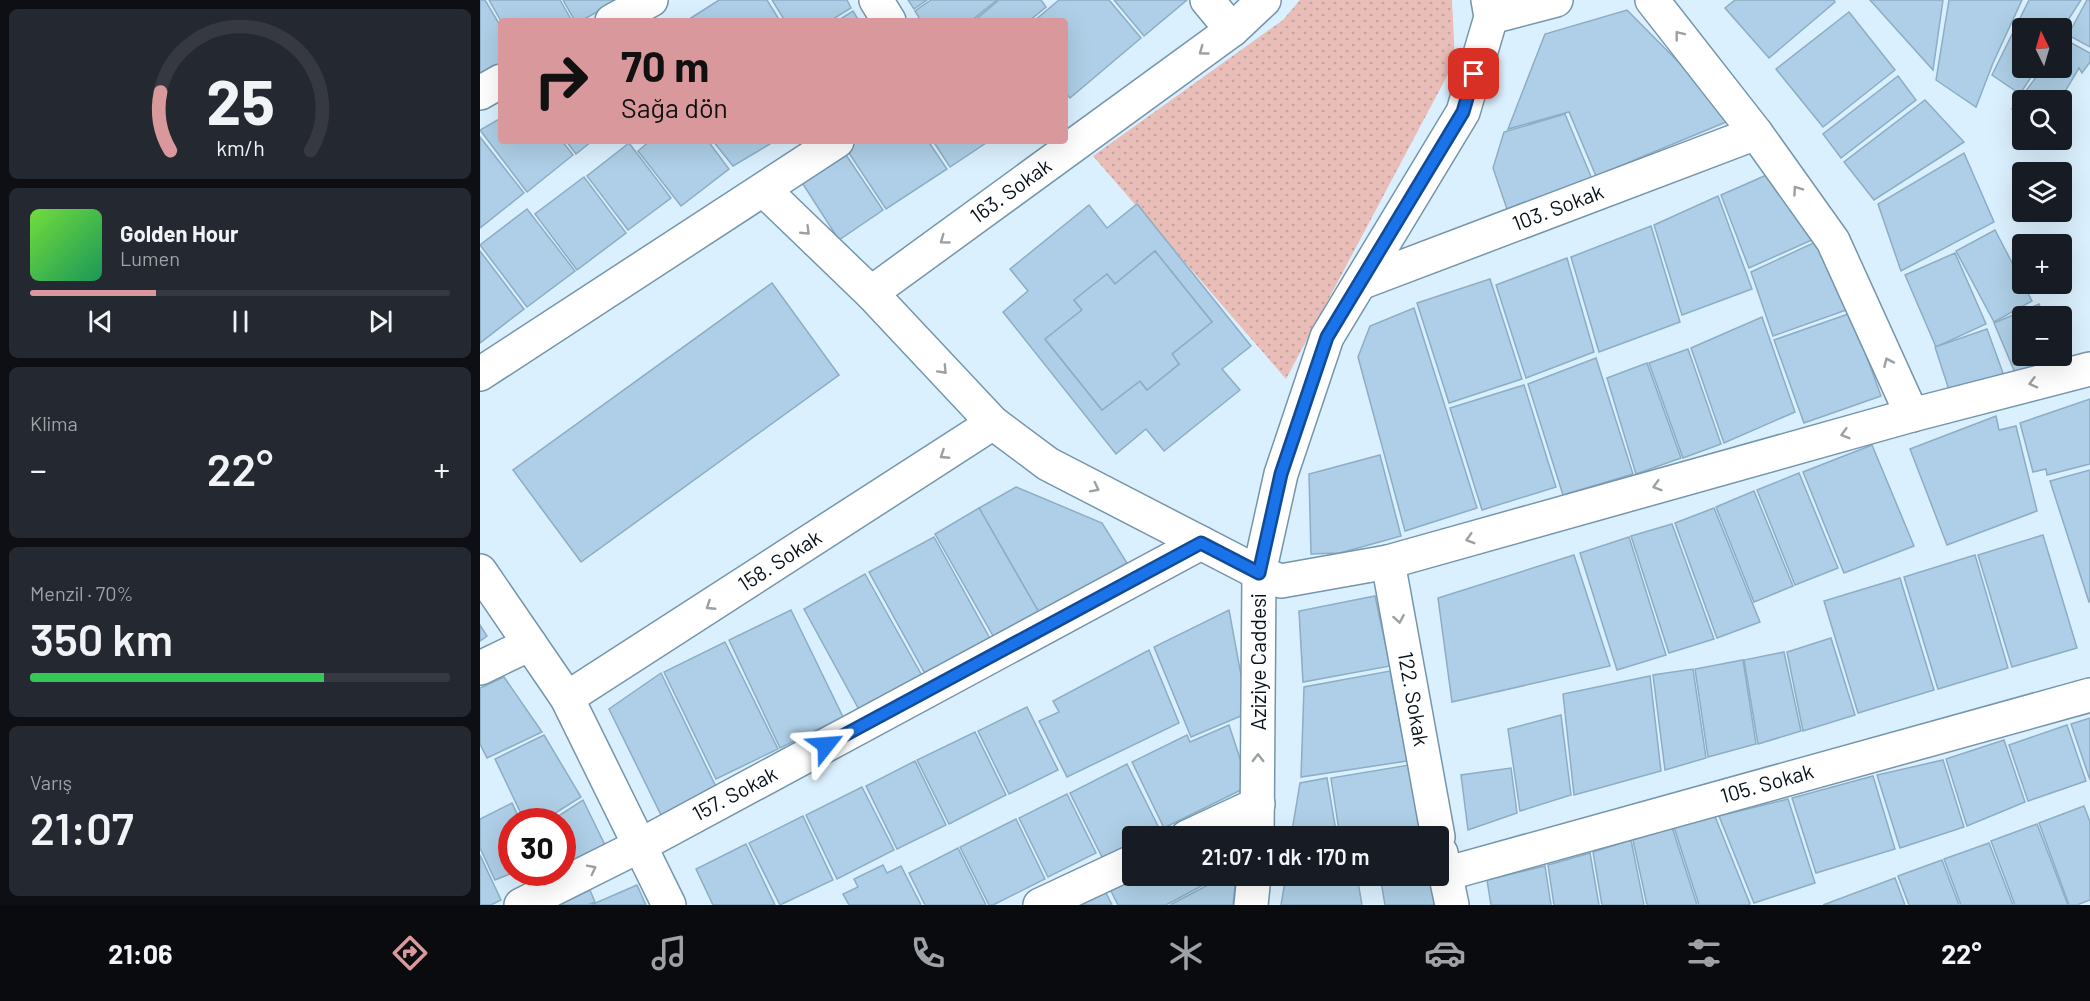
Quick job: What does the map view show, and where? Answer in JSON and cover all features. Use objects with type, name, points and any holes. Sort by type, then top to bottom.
[{"type":"street","points":[[618,18],[651,0]]},
{"type":"street","points":[[876,0],[887,18]]},
{"type":"street","points":[[1207,0],[1232,30]]},
{"type":"street","name":"163. Sokak","points":[[871,293],[1232,30],[1264,0]]},
{"type":"street","points":[[1490,9],[1556,0]]},
{"type":"street","points":[[1652,0],[1756,133],[1833,241],[1912,415]]},
{"type":"street","name":"Aziziye Caddesi","points":[[1257,826],[1259,573],[1281,474],[1327,337],[1463,112],[1490,9]]},
{"type":"street","points":[[480,93],[498,83]]},
{"type":"street","name":"103. Sokak","points":[[1360,283],[1756,133]]},
{"type":"street","points":[[480,374],[833,144]]},
{"type":"street","points":[[764,190],[871,293],[993,423],[1048,464],[1259,573],[1281,580],[1388,562],[1912,415],[2090,369]]},
{"type":"street","name":"158. Sokak","points":[[567,698],[993,423]]},
{"type":"street","name":"157. Sokak","points":[[521,905],[639,846],[1201,543]]},
{"type":"street","name":"122. Sokak","points":[[1388,562],[1436,826]]},
{"type":"street","points":[[480,571],[567,698],[669,905]]},
{"type":"street","points":[[480,669],[530,644]]},
{"type":"street","name":"105. Sokak","points":[[1449,873],[2090,694]]},
{"type":"street","points":[[1211,826],[1258,804]]},
{"type":"street","points":[[1040,905],[1122,867]]},
{"type":"street","points":[[1251,905],[1253,886]]},
{"type":"street","name":"122. Sokak","points":[[1448,886],[1452,905]]},
{"type":"shaded area","points":[[1300,0],[1452,0],[1455,61],[1286,379],[1093,156],[1283,20]]},
{"type":"building","points":[[480,0],[485,0],[498,22],[498,69],[480,79]]},
{"type":"building","points":[[489,0],[560,0],[570,18],[499,18]]},
{"type":"building","points":[[563,0],[618,0],[586,18],[573,18]]},
{"type":"building","points":[[719,0],[767,0],[778,18],[691,18]]},
{"type":"building","points":[[772,0],[847,0],[851,8],[835,18],[783,18]]},
{"type":"building","points":[[908,0],[927,0],[914,9]]},
{"type":"building","points":[[931,0],[997,0],[975,18],[919,18],[915,11]]},
{"type":"building","points":[[999,0],[1041,0],[1046,7],[1033,18],[978,18]]},
{"type":"building","points":[[1059,0],[1109,0],[1141,38],[1070,98],[1068,96],[1068,18],[1038,18]]},
{"type":"building","points":[[1114,0],[1187,0],[1144,36]]},
{"type":"building","points":[[1735,0],[1834,0],[1835,2],[1769,58],[1725,8]]},
{"type":"building","points":[[1870,0],[1943,0],[1933,70]]},
{"type":"building","points":[[1949,0],[2022,0],[2012,18],[1976,107],[1936,80]]},
{"type":"building","points":[[2029,0],[2081,0],[2069,18],[2020,18]]},
{"type":"building","points":[[2087,0],[2090,0],[2090,47],[2072,37],[2072,28]]},
{"type":"building","points":[[1627,10],[1717,101],[1726,122],[1596,176],[1569,112],[1508,129],[1545,34]]},
{"type":"building","points":[[853,11],[857,18],[842,18]]},
{"type":"building","points":[[1849,12],[1895,70],[1823,127],[1776,69]]},
{"type":"building","points":[[2012,34],[2012,78],[2030,78],[2023,90],[2014,90],[1992,75]]},
{"type":"building","points":[[2072,43],[2090,53],[2090,62],[2082,73],[2079,68],[2066,90],[2026,90],[2035,78],[2072,78]]},
{"type":"building","points":[[1898,76],[1916,100],[1841,158],[1823,134]]},
{"type":"building","points":[[1925,100],[1964,142],[1874,200],[1844,162]]},
{"type":"building","points":[[1565,114],[1592,179],[1508,212],[1493,168],[1504,132]]},
{"type":"building","points":[[498,120],[498,144],[564,144],[573,155],[527,192],[480,130]]},
{"type":"building","points":[[480,137],[524,193],[480,228]]},
{"type":"building","points":[[568,144],[588,144],[576,154]]},
{"type":"building","points":[[630,144],[671,198],[628,230],[587,176]]},
{"type":"building","points":[[646,144],[710,144],[729,169],[681,206],[638,151]]},
{"type":"building","points":[[715,144],[770,144],[733,166]]},
{"type":"building","points":[[850,144],[930,144],[947,169],[886,209],[845,147]]},
{"type":"building","points":[[935,144],[984,144],[950,167]]},
{"type":"building","points":[[842,149],[883,210],[839,240],[799,178]]},
{"type":"building","points":[[1964,153],[1994,222],[1901,271],[1878,204]]},
{"type":"building","points":[[1778,170],[1823,235],[1749,268],[1721,195]]},
{"type":"building","points":[[584,177],[626,233],[577,270],[535,214]]},
{"type":"building","points":[[1718,196],[1752,289],[1682,315],[1654,225]]},
{"type":"building","points":[[1137,204],[1251,346],[1222,369],[1240,390],[1164,451],[1146,429],[1116,454],[1003,312],[1028,291],[1010,269],[1089,205],[1107,228]],"holes":[[[1155,251],[1212,322],[1172,354],[1179,364],[1147,390],[1140,381],[1102,410],[1045,339],[1082,310],[1074,300],[1107,274],[1115,284]]]},
{"type":"building","points":[[527,209],[575,271],[527,307],[480,245]]},
{"type":"building","points":[[1651,226],[1680,322],[1599,352],[1571,257]]},
{"type":"building","points":[[1995,230],[2012,263],[2012,294],[2028,294],[2032,301],[2023,306],[2012,306],[2012,312],[1994,322],[1956,251]]},
{"type":"building","points":[[1824,238],[1849,309],[1773,336],[1751,272]]},
{"type":"building","points":[[480,251],[524,309],[480,343]]},
{"type":"building","points":[[1155,251],[1212,322],[1172,354],[1179,364],[1147,390],[1140,381],[1102,410],[1045,339],[1082,310],[1074,300],[1107,274],[1115,284]]},
{"type":"building","points":[[1955,253],[1986,324],[1936,347],[1905,275]]},
{"type":"building","points":[[1567,258],[1594,352],[1526,378],[1496,285]]},
{"type":"building","points":[[1490,279],[1522,379],[1449,403],[1417,303]]},
{"type":"building","points":[[772,283],[839,375],[581,562],[513,470]]},
{"type":"building","points":[[1414,308],[1477,508],[1405,531],[1358,357],[1370,326]]},
{"type":"building","points":[[1851,313],[1881,396],[1804,423],[1774,340]]},
{"type":"building","points":[[2012,315],[2012,365],[1994,323]]},
{"type":"building","points":[[1762,317],[1795,412],[1724,443],[1691,348]]},
{"type":"building","points":[[1987,329],[2007,384],[1953,402],[1935,347]]},
{"type":"building","points":[[1688,349],[1721,444],[1683,458],[1649,363]]},
{"type":"building","points":[[1596,358],[1633,474],[1563,495],[1528,384]]},
{"type":"building","points":[[1647,363],[1681,458],[1636,474],[1607,378]]},
{"type":"building","points":[[2012,366],[2057,366],[2019,382]]},
{"type":"building","points":[[1524,385],[1556,487],[1482,510],[1450,408]]},
{"type":"building","points":[[2090,399],[2090,464],[2047,475],[2046,469],[2033,472],[2020,423]]},
{"type":"building","points":[[1996,416],[1999,430],[2016,426],[2037,511],[1947,545],[1910,449]]},
{"type":"building","points":[[1872,445],[1914,546],[1844,573],[1803,472]]},
{"type":"building","points":[[1380,455],[1401,536],[1340,553],[1311,554],[1309,474]]},
{"type":"building","points":[[2090,470],[2090,601],[2089,602],[2050,481]]},
{"type":"building","points":[[1799,473],[1838,568],[1795,585],[1757,490]]},
{"type":"building","points":[[1016,487],[1102,523],[1127,563],[1041,616],[979,508]]},
{"type":"building","points":[[1754,491],[1793,586],[1754,602],[1716,507]]},
{"type":"building","points":[[979,508],[1041,616],[996,641],[935,534]]},
{"type":"building","points":[[1714,508],[1760,622],[1717,638],[1675,523]]},
{"type":"building","points":[[1672,524],[1714,639],[1669,653],[1631,536]]},
{"type":"building","points":[[2043,535],[2077,648],[2012,667],[1978,555]]},
{"type":"building","points":[[934,537],[993,644],[928,679],[869,572]]},
{"type":"building","points":[[1629,537],[1666,655],[1617,670],[1580,553]]},
{"type":"building","points":[[1574,555],[1610,666],[1452,702],[1438,598]]},
{"type":"building","points":[[1975,555],[2008,668],[1938,689],[1904,577]]},
{"type":"building","points":[[865,574],[925,681],[862,715],[804,609]]},
{"type":"building","points":[[1900,578],[1934,690],[1858,713],[1824,601]]},
{"type":"building","points":[[1375,596],[1390,666],[1303,682],[1299,611]]},
{"type":"building","points":[[791,610],[843,717],[780,748],[729,640]]},
{"type":"building","points":[[1229,610],[1248,713],[1191,737],[1154,647]]},
{"type":"building","points":[[480,625],[487,636],[480,641]]},
{"type":"building","points":[[1831,638],[1855,715],[1803,731],[1787,652]]},
{"type":"building","points":[[725,642],[778,749],[716,779],[664,672]]},
{"type":"building","points":[[1149,650],[1179,723],[1067,777],[1039,721],[1059,712],[1053,701]]},
{"type":"building","points":[[1784,652],[1801,731],[1758,744],[1744,660]]},
{"type":"building","points":[[1743,660],[1756,744],[1708,757],[1695,669]]},
{"type":"building","points":[[1693,669],[1706,758],[1665,770],[1653,675]]},
{"type":"building","points":[[1390,671],[1407,761],[1301,777],[1304,687]]},
{"type":"building","points":[[661,673],[718,791],[663,819],[609,709]]},
{"type":"building","points":[[1650,676],[1661,771],[1574,795],[1563,694]]},
{"type":"building","points":[[504,677],[542,732],[487,758],[480,744],[480,688]]},
{"type":"building","points":[[1027,707],[1058,770],[1009,794],[978,731]]},
{"type":"building","points":[[1561,715],[1571,795],[1520,811],[1508,729]]},
{"type":"building","points":[[2090,718],[2090,780],[2071,724]]},
{"type":"building","points":[[1229,725],[1249,786],[1168,826],[1163,826],[1132,762],[1187,735],[1190,742]]},
{"type":"building","points":[[2067,725],[2086,781],[2028,801],[2009,745]]},
{"type":"building","points":[[975,732],[1006,795],[949,824],[917,760]]},
{"type":"building","points":[[544,735],[581,797],[563,808],[518,808],[495,759]]},
{"type":"building","points":[[2004,740],[2025,802],[1967,826],[1946,759]]},
{"type":"building","points":[[1943,760],[1964,827],[1900,848],[1877,775]]},
{"type":"building","points":[[915,761],[946,825],[897,849],[866,786]]},
{"type":"building","points":[[1127,764],[1158,826],[1122,826],[1122,849],[1103,859],[1070,793]]},
{"type":"building","points":[[1409,765],[1427,826],[1338,826],[1331,778]]},
{"type":"building","points":[[1511,768],[1517,813],[1468,830],[1461,775]]},
{"type":"building","points":[[1873,776],[1895,849],[1816,873],[1792,798]]},
{"type":"building","points":[[1327,778],[1335,826],[1293,826],[1300,783]]},
{"type":"building","points":[[862,787],[894,850],[837,879],[806,815]]},
{"type":"building","points":[[1067,794],[1096,853],[1048,877],[1019,818]]},
{"type":"building","points":[[1788,799],[1815,883],[1754,903],[1719,816]]},
{"type":"building","points":[[583,800],[605,845],[576,861],[576,808],[571,808]]},
{"type":"building","points":[[512,803],[514,808],[502,808]]},
{"type":"building","points":[[2084,806],[2090,822],[2090,900],[2077,905],[2069,905],[2039,823]]},
{"type":"building","points":[[498,810],[498,879],[495,880],[480,848],[480,819]]},
{"type":"building","points":[[1714,814],[1750,904],[1748,905],[1699,905],[1674,827]]},
{"type":"building","points":[[803,816],[833,880],[780,905],[749,843]]},
{"type":"building","points":[[1016,819],[1045,879],[989,905],[960,847]]},
{"type":"building","points":[[2037,824],[2068,905],[2015,905],[1991,841]]},
{"type":"building","points":[[1672,827],[1697,905],[1647,905],[1633,840]]},
{"type":"building","points":[[1631,840],[1644,905],[1602,905],[1593,852]]},
{"type":"building","points":[[1989,843],[2013,905],[1961,905],[1944,859]]},
{"type":"building","points":[[746,844],[775,905],[713,905],[696,869]]},
{"type":"building","points":[[958,848],[986,905],[925,905],[909,873]]},
{"type":"building","points":[[1590,853],[1599,905],[1554,905],[1548,865]]},
{"type":"building","points":[[480,855],[501,900],[491,905],[480,905]]},
{"type":"building","points":[[1942,860],[1959,905],[1909,905],[1898,876]]},
{"type":"building","points":[[883,865],[887,873],[901,866],[921,905],[849,905],[843,894],[858,887],[854,879]]},
{"type":"building","points":[[1545,866],[1551,905],[1491,905],[1487,880]]},
{"type":"building","points":[[1895,878],[1905,905],[1823,905]]},
{"type":"building","points":[[1122,882],[1122,886],[1201,886],[1166,905],[1118,905],[1109,887]]},
{"type":"building","points":[[637,885],[646,905],[591,905]]},
{"type":"building","points":[[1206,886],[1235,886],[1233,905],[1170,905]]},
{"type":"building","points":[[1284,886],[1359,886],[1362,905],[1281,905]]},
{"type":"building","points":[[1382,886],[1440,886],[1445,905],[1385,905]]},
{"type":"building","points":[[590,890],[595,902],[588,905],[557,905]]},
{"type":"building","points":[[1105,891],[1112,905],[1078,905]]},
{"type":"route","points":[[826,745],[1201,543],[1259,573],[1281,474],[1327,337],[1463,112],[1474,74]]}]
